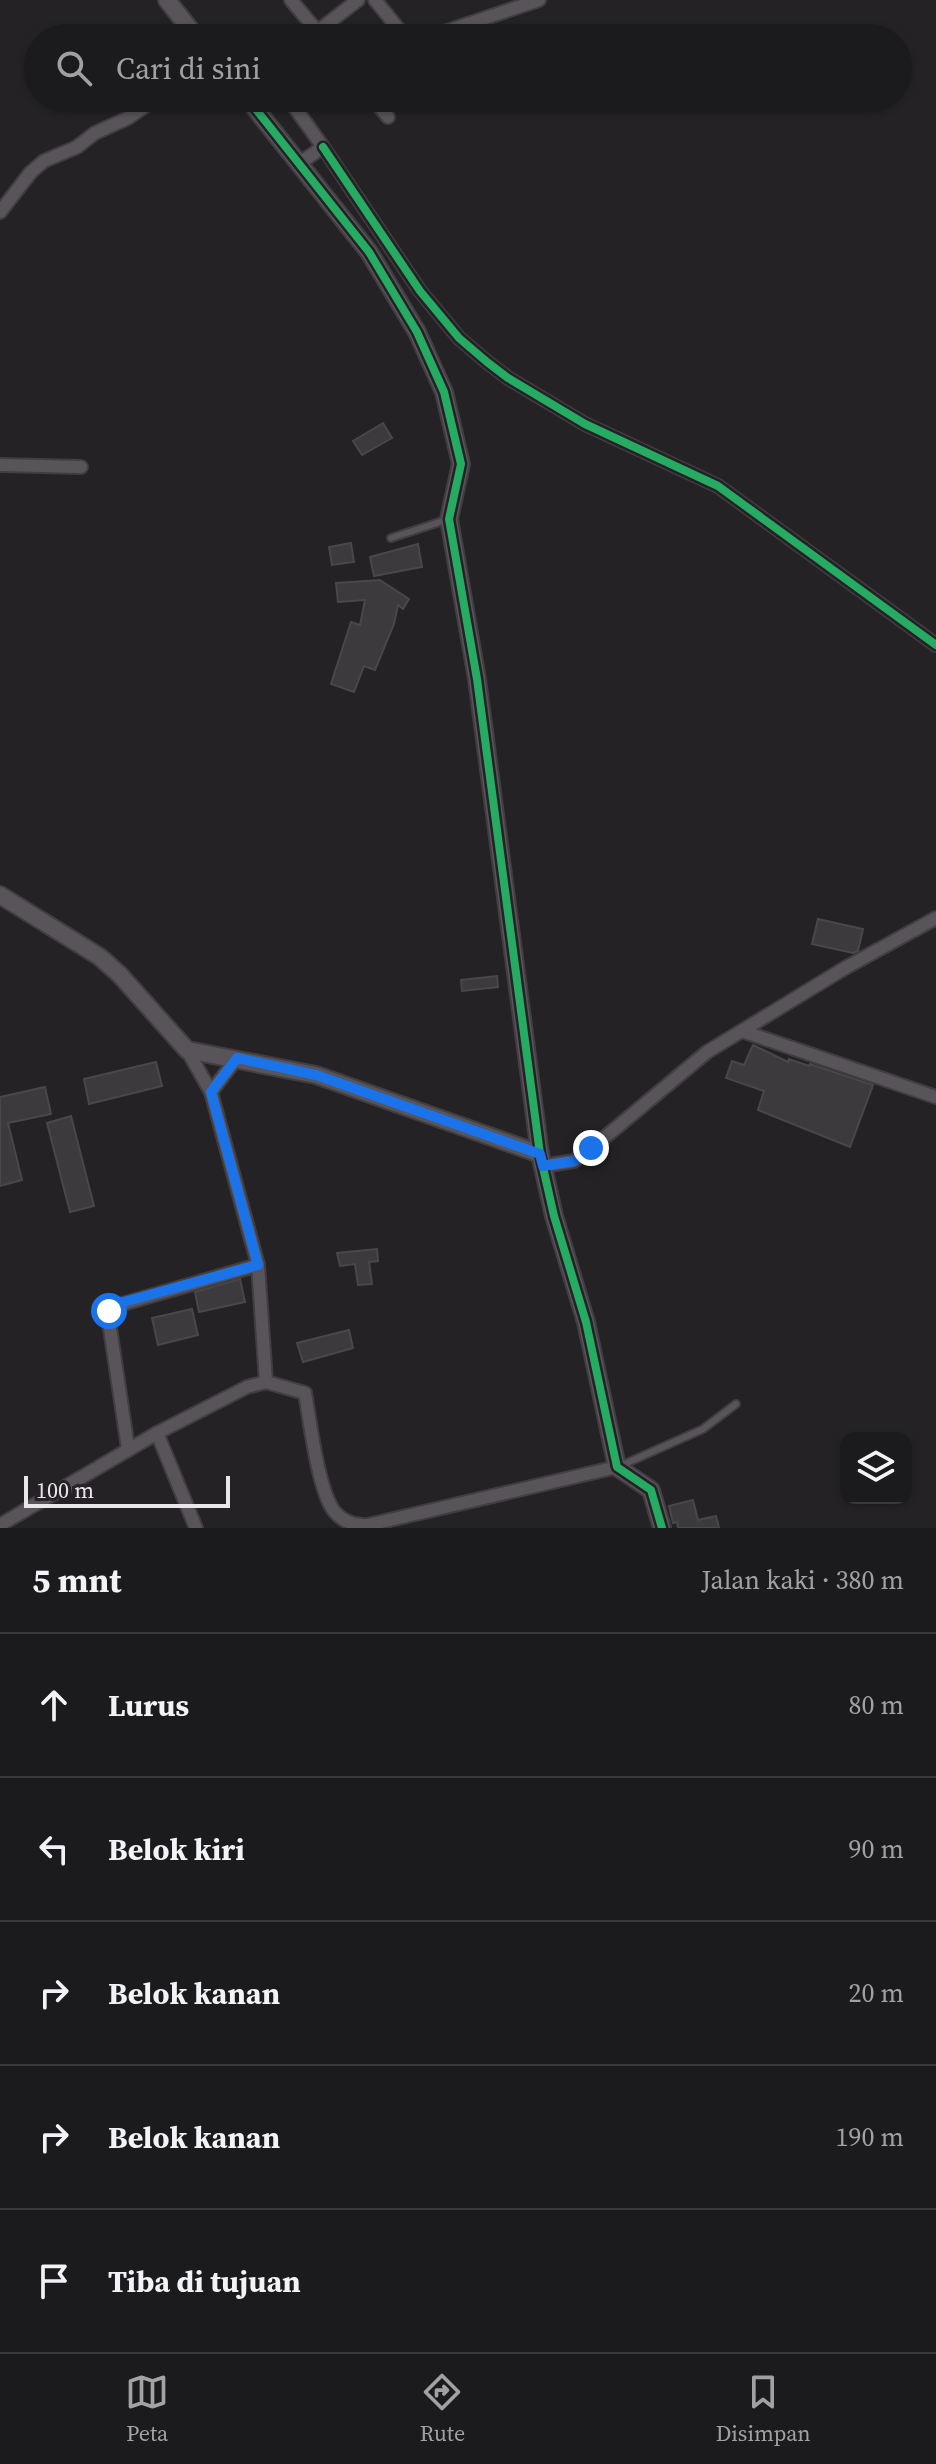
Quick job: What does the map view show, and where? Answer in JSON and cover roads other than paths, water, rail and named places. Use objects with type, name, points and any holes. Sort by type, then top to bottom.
[{"type":"street","points":[[167,0],[186,24]]},
{"type":"street","points":[[291,0],[308,24]]},
{"type":"street","points":[[330,24],[358,0]]},
{"type":"street","points":[[375,0],[395,24]]},
{"type":"street","points":[[468,24],[539,0]]},
{"type":"street","points":[[0,212],[31,172],[44,161],[77,147],[95,133],[137,112]]},
{"type":"street","points":[[258,112],[369,252],[417,332],[437,375],[461,464],[449,519],[477,679],[541,1160],[554,1216],[586,1322],[617,1467],[651,1490],[662,1528]]},
{"type":"street","points":[[298,112],[420,291],[459,338],[487,362],[585,424],[718,486],[936,645]]},
{"type":"street","points":[[384,112],[388,117]]},
{"type":"street","points":[[300,163],[323,147]]},
{"type":"street","points":[[0,465],[81,467]]},
{"type":"street","points":[[0,895],[100,957],[120,975],[187,1050],[211,1092],[258,1265],[266,1382]]},
{"type":"street","points":[[187,1050],[316,1075],[541,1160],[574,1161],[692,1063],[845,968],[936,918]]},
{"type":"street","points":[[742,1031],[936,1097]]},
{"type":"street","points":[[211,1092],[237,1058]]},
{"type":"street","points":[[128,1448],[108,1315],[112,1307],[258,1265]]},
{"type":"street","points":[[0,1525],[128,1448],[247,1387],[266,1382],[305,1393],[328,1499],[350,1526],[368,1525],[617,1467]]},
{"type":"street","points":[[157,1433],[196,1528]]},
{"type":"lane","points":[[391,538],[449,519]]},
{"type":"lane","points":[[617,1467],[703,1429],[736,1404]]}]
